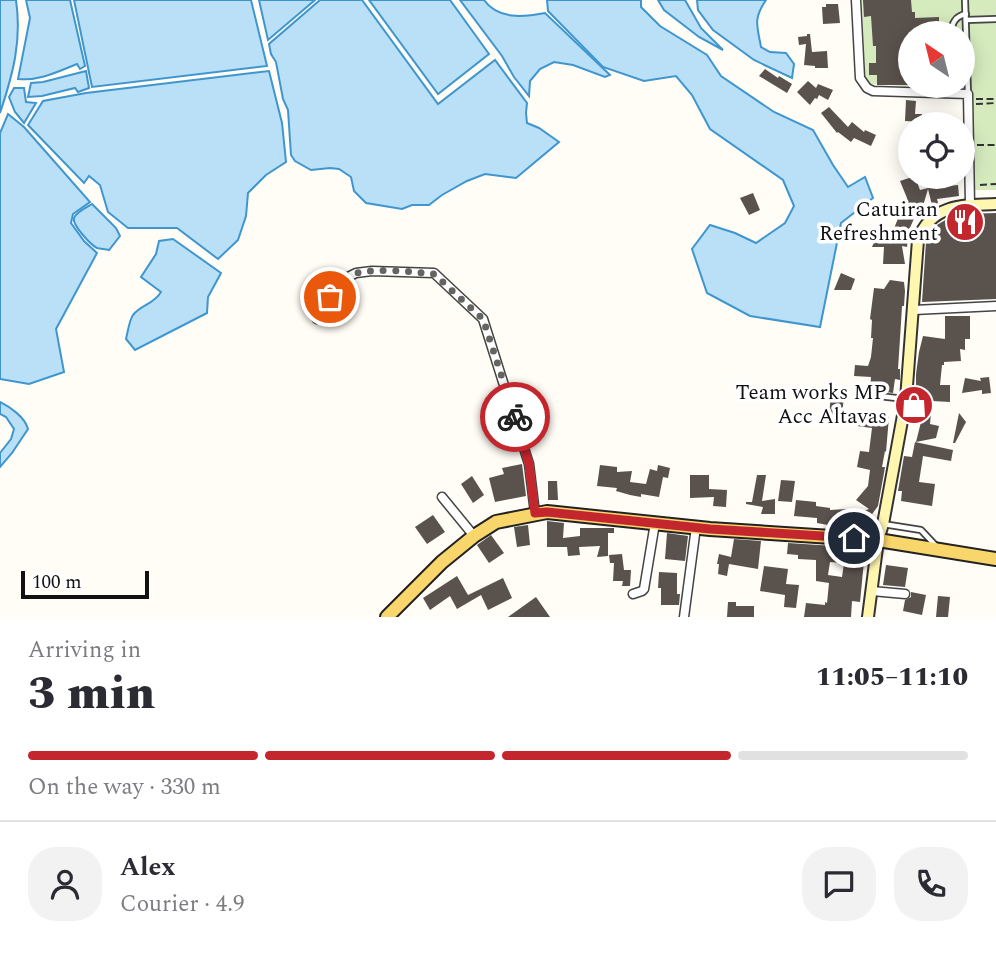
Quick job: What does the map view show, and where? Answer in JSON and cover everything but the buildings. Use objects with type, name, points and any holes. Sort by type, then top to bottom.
[{"type":"main road","points":[[868,617],[878,540],[906,399],[917,248],[921,232],[930,220],[942,211],[970,205],[996,204]]},
{"type":"main road","points":[[387,617],[442,562],[474,537],[496,522],[535,513],[878,540],[996,559]]},
{"type":"street","points":[[856,0],[860,78],[867,88],[970,99],[970,112]]},
{"type":"street","points":[[970,189],[970,205]]},
{"type":"street","points":[[317,319],[323,303],[346,278],[356,273],[372,271],[434,274],[483,319],[529,464],[535,513]]},
{"type":"street","points":[[914,310],[996,306]]},
{"type":"street","points":[[442,496],[474,537]]},
{"type":"street","points":[[633,594],[644,589],[654,523]]},
{"type":"street","points":[[684,617],[696,527]]},
{"type":"street","points":[[872,591],[905,594]]},
{"type":"lane","points":[[965,0],[966,21]]},
{"type":"lane","points":[[954,21],[958,17],[996,19]]},
{"type":"lane","points":[[870,395],[906,399]]},
{"type":"lane","points":[[883,524],[921,530],[939,550]]},
{"type":"path","points":[[970,99],[996,99]]},
{"type":"path","points":[[970,99],[996,103]]},
{"type":"path","points":[[975,145],[996,145]]},
{"type":"path","points":[[976,185],[996,184]]},
{"type":"green space","points":[[862,0],[996,0],[996,190],[974,190],[975,112],[971,112],[970,98],[975,98],[975,21],[898,21],[898,85],[869,84],[865,79]]},
{"type":"water","points":[[0,0],[16,0],[18,29],[12,71],[0,113]]},
{"type":"water","points":[[26,0],[70,0],[85,66],[80,69],[77,64],[41,77],[18,79],[30,18]]},
{"type":"water","points":[[74,0],[251,0],[267,66],[92,87]]},
{"type":"water","points":[[259,0],[315,0],[268,40]]},
{"type":"water","points":[[320,0],[362,0],[438,104],[495,60],[527,103],[527,123],[559,142],[516,178],[485,174],[467,181],[429,205],[412,205],[402,209],[366,203],[354,191],[351,177],[339,169],[311,170],[295,161],[291,155],[288,110],[269,44]]},
{"type":"water","points":[[369,0],[450,0],[489,54],[438,94]]},
{"type":"water","points":[[460,0],[484,0],[496,11],[504,14],[545,13],[610,75],[605,77],[573,65],[554,62],[540,69],[530,81],[529,96]]},
{"type":"water","points":[[547,0],[641,0],[641,7],[660,26],[707,55],[721,76],[774,112],[813,130],[848,187],[865,177],[873,198],[841,223],[820,327],[750,316],[707,293],[692,249],[710,225],[756,243],[785,223],[794,206],[783,180],[710,129],[692,95],[676,76],[644,81],[603,67],[548,11]]},
{"type":"water","points":[[658,0],[685,0],[701,28],[723,50],[699,37],[664,10]]},
{"type":"water","points":[[697,0],[766,0],[758,17],[761,47],[770,52],[786,53],[794,64],[792,78],[754,60],[713,30],[698,10]]},
{"type":"water","points":[[86,71],[89,88],[78,92],[75,88],[28,97],[31,83]]},
{"type":"water","points":[[269,71],[282,123],[286,162],[266,175],[248,193],[246,216],[238,240],[218,259],[177,228],[128,228],[108,212],[100,185],[89,176],[84,183],[28,125],[43,101],[86,93]]},
{"type":"water","points":[[14,88],[24,88],[26,102],[36,103],[24,123],[15,112],[9,97]]},
{"type":"water","points":[[8,114],[24,127],[90,202],[73,214],[71,223],[97,253],[56,329],[64,372],[29,384],[0,379],[0,133]]},
{"type":"water","points":[[92,204],[116,228],[120,236],[109,250],[94,246],[82,235],[74,221],[77,214]]},
{"type":"water","points":[[173,239],[221,273],[208,297],[207,313],[135,350],[126,339],[132,317],[136,311],[155,300],[161,292],[141,277],[156,254],[159,241]]},
{"type":"water","points":[[0,402],[20,417],[28,429],[0,467],[0,453],[11,439],[14,429],[6,417],[0,414]]},
{"type":"way so far","points":[[330,297],[346,278],[356,273],[372,271],[434,274],[483,319],[515,417]]},
{"type":"place","name":"Catuiran Refreshment","points":[[965,222]]},
{"type":"place","name":"Team works MP Acc Altavas","points":[[914,405]]},
{"type":"route","points":[[515,417],[529,464],[535,513],[710,529],[854,538]]}]
